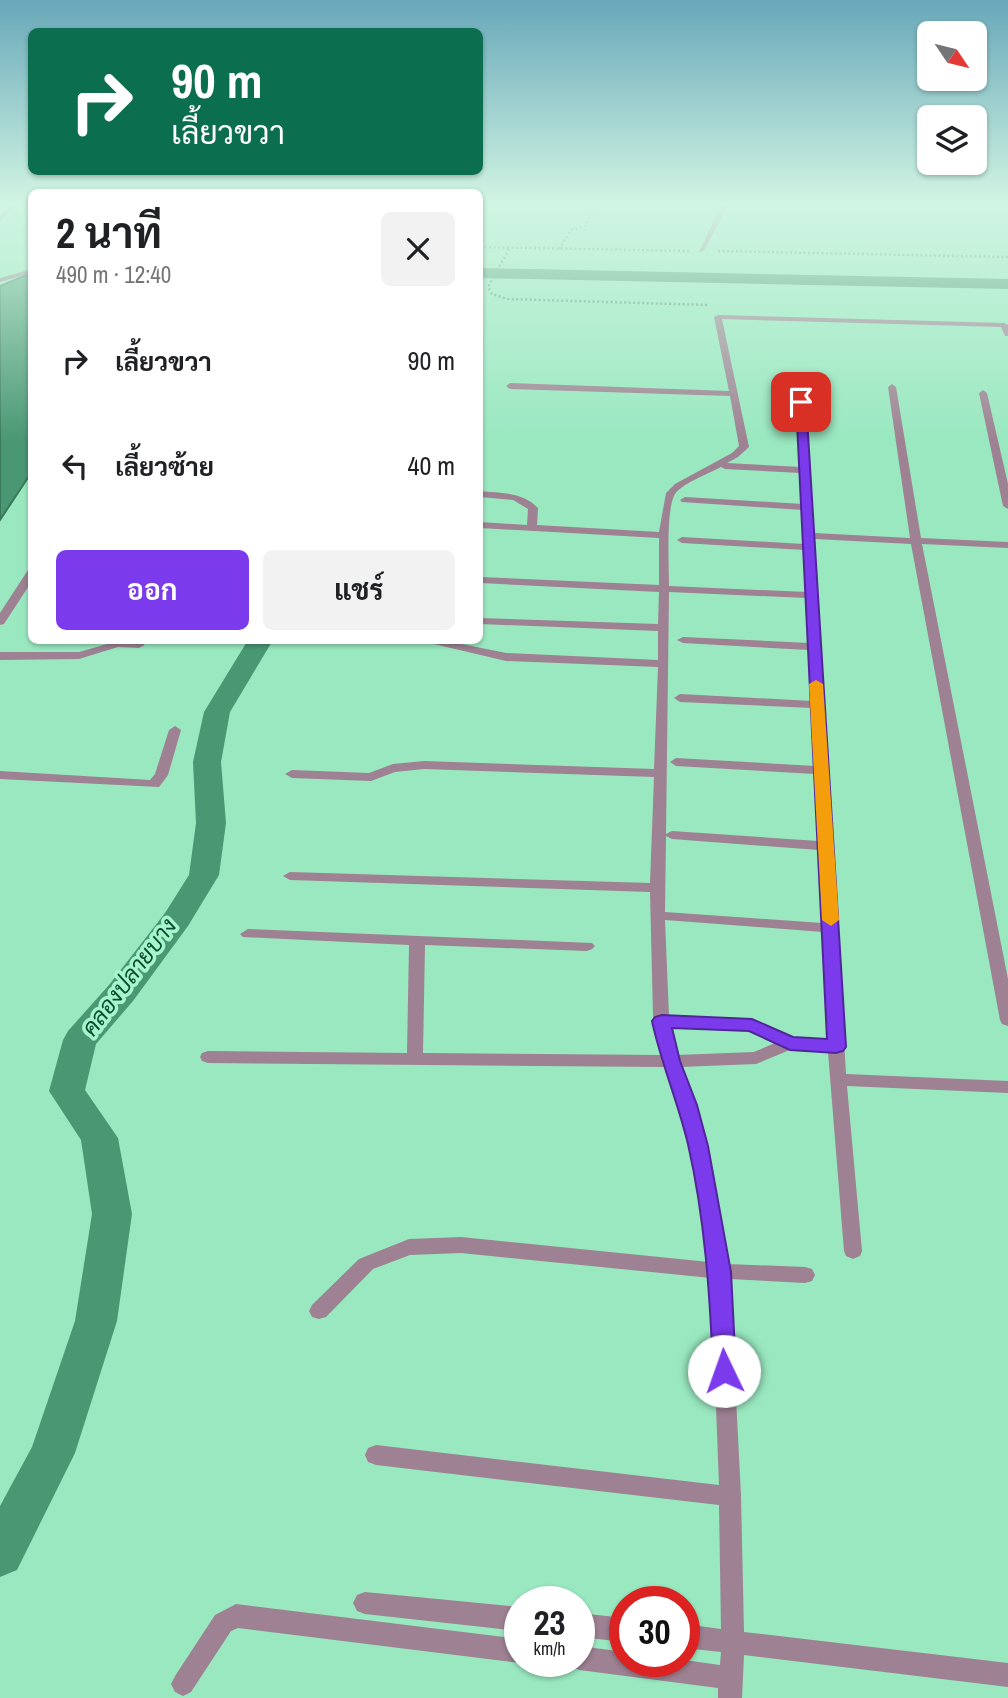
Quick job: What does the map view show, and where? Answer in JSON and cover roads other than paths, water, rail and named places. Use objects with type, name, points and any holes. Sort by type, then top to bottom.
[{"type":"street","points":[[595,1661],[730,1688],[733,1641],[730,1496],[720,1272],[698,1146],[687,1105],[670,1061],[662,1021],[657,888],[664,628],[668,589],[664,536],[669,495],[744,447],[718,317],[1004,325],[1008,334]]},
{"type":"street","points":[[801,380],[836,1047],[853,1251]]},
{"type":"street","points":[[510,386],[735,394]]},
{"type":"street","points":[[892,387],[916,541],[1008,1020]]},
{"type":"street","points":[[982,393],[1008,506]]},
{"type":"street","points":[[726,466],[804,470]]},
{"type":"street","points":[[483,494],[511,498],[529,504],[533,508],[532,529]]},
{"type":"street","points":[[685,500],[806,507]]},
{"type":"street","points":[[483,525],[664,536]]},
{"type":"street","points":[[682,540],[916,541],[1008,545]]},
{"type":"street","points":[[0,622],[28,578]]},
{"type":"street","points":[[483,580],[811,595]]},
{"type":"street","points":[[483,621],[664,628]]},
{"type":"street","points":[[683,640],[814,646]]},
{"type":"street","points":[[0,656],[79,655],[118,644],[139,645]]},
{"type":"street","points":[[442,644],[506,657],[664,664]]},
{"type":"street","points":[[680,698],[817,705]]},
{"type":"street","points":[[0,775],[154,785],[162,775],[175,730]]},
{"type":"street","points":[[676,762],[821,770]]},
{"type":"street","points":[[292,774],[371,777],[393,768],[424,765],[660,773]]},
{"type":"street","points":[[672,835],[825,846]]},
{"type":"street","points":[[290,876],[657,888]]},
{"type":"street","points":[[668,916],[831,928]]},
{"type":"street","points":[[248,934],[587,946]]},
{"type":"street","points":[[415,1058],[417,941]]},
{"type":"street","points":[[662,1021],[752,1025],[790,1043],[836,1047]]},
{"type":"street","points":[[208,1057],[670,1061],[756,1058],[790,1043]]},
{"type":"street","points":[[838,1080],[1008,1087]]},
{"type":"street","points":[[319,1311],[366,1264],[409,1247],[461,1245],[720,1272],[805,1275]]},
{"type":"street","points":[[376,1455],[730,1496]]},
{"type":"street","points":[[365,1603],[504,1617]]},
{"type":"street","points":[[183,1684],[223,1623],[236,1616],[504,1649]]},
{"type":"street","points":[[700,1638],[1008,1675]]},
{"type":"waterway","points":[[972,283],[1008,284]]},
{"type":"waterway","name":"คลองปลายบาง","points":[[0,1554],[52,1453],[96,1321],[112,1214],[99,1138],[67,1091],[80,1040],[121,993],[177,919],[204,875],[211,823],[207,762],[217,712],[259,644]]}]
